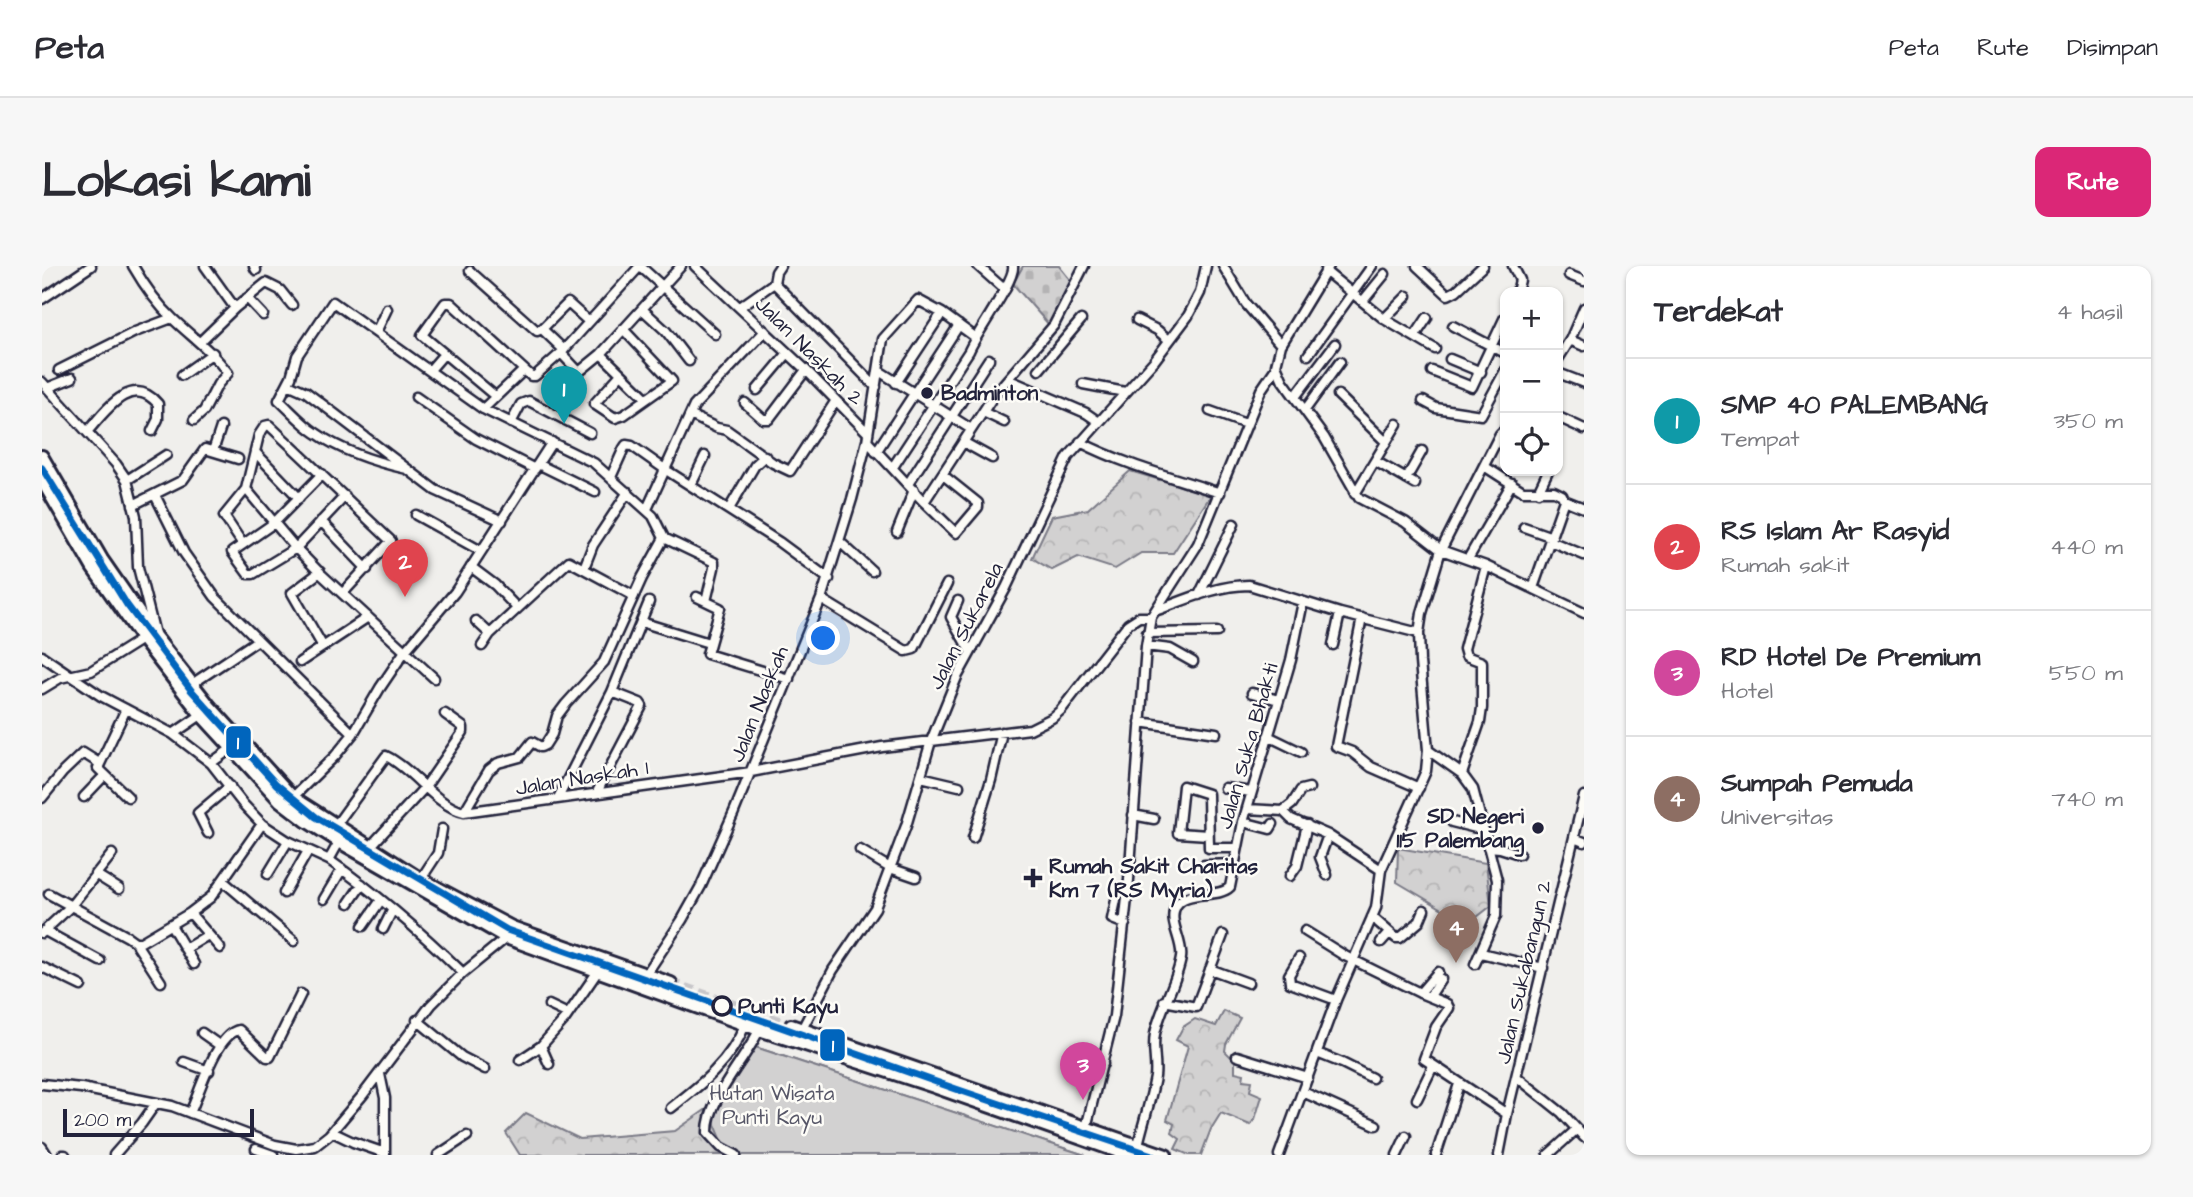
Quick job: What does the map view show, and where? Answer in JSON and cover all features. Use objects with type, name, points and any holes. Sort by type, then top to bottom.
[{"type":"highway","points":[[42,456],[102,559],[156,636],[192,684],[293,797],[421,879],[512,927],[671,983]]},
{"type":"highway","points":[[42,481],[93,569],[142,639],[201,715],[280,801],[339,842],[506,938],[759,1030],[947,1092],[1114,1153],[1127,1155]]},
{"type":"highway","points":[[76,540],[87,534]]},
{"type":"highway","points":[[790,1025],[1166,1155]]},
{"type":"street","points":[[42,299],[91,266]]},
{"type":"street","points":[[133,266],[146,287],[172,318],[201,341],[229,373],[204,411],[194,420]]},
{"type":"street","points":[[205,266],[236,307]]},
{"type":"street","points":[[495,396],[443,355],[422,334],[449,302],[524,370],[535,376],[562,351],[640,266],[715,334]]},
{"type":"street","points":[[564,389],[601,354],[681,266]]},
{"type":"street","name":"Jalan Naskah 2","points":[[695,266],[806,370],[867,437],[876,452],[956,533],[978,508],[978,503],[943,475]]},
{"type":"street","points":[[740,307],[774,283],[775,272],[780,266]]},
{"type":"street","points":[[978,266],[1004,290]]},
{"type":"street","points":[[893,467],[931,405],[969,351],[1014,272],[1013,266]]},
{"type":"street","points":[[924,502],[994,395],[1049,332],[1084,266]]},
{"type":"street","name":"Jalan Sukarela","points":[[802,1029],[828,979],[875,908],[891,868],[931,741],[970,651],[1006,588],[1064,464],[1169,340],[1197,301],[1206,266]]},
{"type":"street","points":[[1223,266],[1247,304],[1281,345]]},
{"type":"street","points":[[1308,355],[1373,266]]},
{"type":"street","points":[[1417,266],[1448,295],[1483,266]]},
{"type":"street","points":[[1513,266],[1520,280],[1518,287]]},
{"type":"street","points":[[1434,349],[1384,320],[1327,268],[1281,345],[1276,368],[1324,437],[1355,494],[1363,501],[1405,522],[1441,550],[1486,566],[1584,612]]},
{"type":"street","points":[[470,271],[535,330],[542,329],[568,303],[588,321]]},
{"type":"street","points":[[1363,301],[1385,274]]},
{"type":"street","points":[[1569,275],[1584,281]]},
{"type":"street","points":[[201,341],[236,307],[267,283],[281,290],[292,305]]},
{"type":"street","points":[[774,283],[876,387]]},
{"type":"street","points":[[1384,320],[1407,296]]},
{"type":"street","points":[[247,298],[264,316]]},
{"type":"street","name":"Jalan Naskah","points":[[647,973],[701,886],[751,772],[829,579],[867,437],[883,339],[914,302],[922,301],[942,313]]},
{"type":"street","points":[[407,469],[378,463],[346,450],[317,434],[280,401],[279,397],[288,384],[297,356],[333,302],[483,409],[594,463],[647,509],[659,524],[664,538],[714,562],[715,568],[701,599],[720,609],[708,654],[789,679]]},
{"type":"street","points":[[1563,351],[1584,308]]},
{"type":"street","points":[[376,332],[387,309]]},
{"type":"street","points":[[642,309],[666,331],[689,360]]},
{"type":"street","points":[[896,383],[942,313],[975,337]]},
{"type":"street","points":[[59,370],[128,335],[172,318]]},
{"type":"street","points":[[1415,336],[1427,318]]},
{"type":"street","points":[[1039,370],[1081,320]]},
{"type":"street","points":[[1137,320],[1157,330],[1169,340]]},
{"type":"street","points":[[876,452],[959,325]]},
{"type":"street","points":[[1453,326],[1500,350]]},
{"type":"street","points":[[1432,371],[1470,388],[1474,386],[1500,328]]},
{"type":"street","points":[[542,329],[579,372]]},
{"type":"street","points":[[621,374],[595,401],[595,406],[608,415],[620,417],[671,381],[622,329]]},
{"type":"street","points":[[647,509],[696,403],[765,331]]},
{"type":"street","points":[[1049,332],[1065,342]]},
{"type":"street","points":[[1570,340],[1584,346]]},
{"type":"street","points":[[1295,397],[1335,344]]},
{"type":"street","points":[[182,375],[213,353]]},
{"type":"street","points":[[757,390],[788,353]]},
{"type":"street","points":[[601,354],[646,398]]},
{"type":"street","points":[[430,370],[443,355]]},
{"type":"street","points":[[897,532],[911,487],[951,417],[989,359]]},
{"type":"street","points":[[1450,359],[1481,372]]},
{"type":"street","points":[[1305,410],[1340,362]]},
{"type":"street","points":[[1086,1128],[1114,1016],[1125,924],[1147,634],[1153,614],[1198,544],[1246,424],[1264,384],[1276,368]]},
{"type":"street","points":[[483,409],[524,370]]},
{"type":"street","points":[[744,403],[763,419],[769,419],[806,370]]},
{"type":"street","points":[[879,371],[971,429]]},
{"type":"street","points":[[1563,375],[1584,383]]},
{"type":"street","points":[[72,378],[45,385],[116,464],[127,480],[133,505],[138,567],[156,636]]},
{"type":"street","points":[[1423,401],[1436,408],[1479,416],[1500,381]]},
{"type":"street","points":[[1014,382],[1086,413],[1099,422]]},
{"type":"street","points":[[288,384],[306,392],[443,494],[502,521]]},
{"type":"street","points":[[1083,384],[1125,393]]},
{"type":"street","points":[[86,432],[120,397],[135,392],[147,394],[158,404],[159,414],[152,431]]},
{"type":"street","points":[[1338,395],[1386,442]]},
{"type":"street","points":[[416,397],[476,439],[595,492]]},
{"type":"street","points":[[511,423],[522,404],[529,401],[590,433]]},
{"type":"street","points":[[690,415],[727,430],[791,471],[835,402]]},
{"type":"street","points":[[1210,411],[1246,424]]},
{"type":"street","points":[[983,412],[1004,422]]},
{"type":"street","points":[[1563,419],[1584,429]]},
{"type":"street","points":[[1355,494],[1396,424]]},
{"type":"street","points":[[242,543],[223,516],[246,489],[262,429],[270,425],[391,542],[343,593]]},
{"type":"street","points":[[213,451],[222,427]]},
{"type":"street","points":[[1279,1155],[1352,959],[1376,908],[1381,870],[1426,771],[1428,750],[1421,688],[1419,633],[1422,613],[1441,550],[1500,438]]},
{"type":"street","points":[[293,797],[335,756],[353,734],[405,651],[451,598],[552,442]]},
{"type":"street","points":[[963,442],[992,458]]},
{"type":"street","points":[[1080,442],[1110,457],[1220,493]]},
{"type":"street","points":[[611,477],[624,448],[628,445],[729,509],[829,579]]},
{"type":"street","points":[[133,505],[183,480],[204,449],[238,459]]},
{"type":"street","points":[[1406,479],[1422,451]]},
{"type":"street","points":[[255,452],[299,498]]},
{"type":"street","points":[[127,480],[166,454]]},
{"type":"street","points":[[691,485],[705,456]]},
{"type":"street","points":[[729,509],[755,465],[765,456]]},
{"type":"street","points":[[1376,461],[1415,484]]},
{"type":"street","points":[[1484,466],[1523,491],[1553,491],[1560,493],[1564,500],[1584,508]]},
{"type":"street","points":[[322,474],[274,523],[242,543],[232,553],[250,575],[296,548],[345,496]]},
{"type":"street","points":[[1538,492],[1546,476]]},
{"type":"street","points":[[1468,559],[1512,483]]},
{"type":"street","points":[[246,489],[296,548],[434,678]]},
{"type":"street","points":[[584,568],[593,545],[628,492]]},
{"type":"street","points":[[155,495],[173,533],[204,584],[353,734]]},
{"type":"street","points":[[1533,588],[1564,500]]},
{"type":"street","points":[[416,515],[481,551]]},
{"type":"street","points":[[321,521],[367,569]]},
{"type":"street","points":[[1199,595],[1234,524]]},
{"type":"street","points":[[1524,527],[1584,555]]},
{"type":"street","points":[[335,825],[386,756],[448,806],[464,812],[491,767],[520,757],[532,742],[541,747],[545,745],[551,736],[557,716],[604,662],[664,538]]},
{"type":"street","points":[[840,542],[872,571]]},
{"type":"street","points":[[482,646],[490,634],[568,561],[634,596]]},
{"type":"street","points":[[1462,774],[1480,722],[1482,708],[1482,662],[1466,656],[1464,649],[1486,566]]},
{"type":"street","points":[[471,568],[495,585],[517,608]]},
{"type":"street","points":[[320,572],[292,594],[322,645]]},
{"type":"street","points":[[821,599],[906,652],[911,652],[947,584]]},
{"type":"street","name":"Jalan Naskah 1","points":[[464,812],[751,772],[855,751],[1030,729],[1052,718],[1089,676],[1128,624],[1139,617],[1199,595],[1237,585],[1250,585],[1339,613],[1419,633]]},
{"type":"street","points":[[958,601],[951,617],[970,651]]},
{"type":"street","points":[[558,798],[612,692],[649,602]]},
{"type":"street","name":"Jalan Suka Bhakti","points":[[1138,1145],[1155,1076],[1154,1037],[1164,1001],[1182,955],[1175,923],[1175,906],[1187,898],[1228,890],[1251,792],[1291,660],[1303,602]]},
{"type":"street","points":[[1333,645],[1339,613]]},
{"type":"street","points":[[300,662],[368,617]]},
{"type":"street","points":[[1362,618],[1336,746],[1352,752],[1371,767],[1419,788]]},
{"type":"street","points":[[476,621],[490,634]]},
{"type":"street","points":[[641,622],[709,643]]},
{"type":"street","points":[[1147,634],[1217,632]]},
{"type":"street","points":[[42,689],[60,678],[90,671],[142,639]]},
{"type":"street","points":[[192,684],[258,640]]},
{"type":"street","points":[[1146,646],[1170,649],[1193,662]]},
{"type":"street","points":[[42,656],[102,696],[173,734],[211,763],[262,824],[342,869],[463,973]]},
{"type":"street","points":[[597,792],[642,706],[612,692]]},
{"type":"street","points":[[1252,693],[1279,700]]},
{"type":"street","points":[[126,709],[99,763],[99,770],[128,797]]},
{"type":"street","points":[[370,847],[426,786],[464,732],[463,727],[445,714]]},
{"type":"street","points":[[173,734],[201,715]]},
{"type":"street","points":[[1140,722],[1216,733]]},
{"type":"street","points":[[973,838],[1002,732]]},
{"type":"street","points":[[1269,736],[1301,751]]},
{"type":"street","points":[[211,763],[232,748]]},
{"type":"street","points":[[1428,750],[1462,774],[1475,794],[1497,880],[1496,916],[1475,964]]},
{"type":"street","points":[[42,798],[83,753],[99,763]]},
{"type":"street","points":[[84,797],[104,776]]},
{"type":"street","points":[[921,777],[958,786]]},
{"type":"street","points":[[208,833],[198,813],[230,786]]},
{"type":"street","points":[[1208,835],[1178,834],[1183,786],[1208,794],[1209,848],[1237,848]]},
{"type":"street","points":[[1225,788],[1251,792]]},
{"type":"street","points":[[1247,809],[1283,811],[1292,804],[1301,790],[1309,788]]},
{"type":"street","name":"Jalan Sukabangun 2","points":[[1499,1155],[1584,796]]},
{"type":"street","points":[[1283,811],[1291,819],[1328,835],[1381,870]]},
{"type":"street","points":[[1133,815],[1154,819]]},
{"type":"street","points":[[1243,822],[1270,829],[1273,824]]},
{"type":"street","points":[[1452,822],[1484,830]]},
{"type":"street","points":[[135,943],[147,940],[211,897],[262,824]]},
{"type":"street","points":[[1290,876],[1297,866],[1307,825]]},
{"type":"street","points":[[421,879],[438,853],[442,829]]},
{"type":"street","points":[[1327,875],[1320,856],[1328,835]]},
{"type":"street","points":[[1574,838],[1584,842]]},
{"type":"street","points":[[268,874],[288,841]]},
{"type":"street","points":[[329,860],[339,842]]},
{"type":"street","points":[[1488,847],[1519,854]]},
{"type":"street","points":[[860,850],[891,868],[916,877]]},
{"type":"street","points":[[284,893],[308,851]]},
{"type":"street","points":[[100,961],[43,932],[70,907],[112,854]]},
{"type":"street","points":[[1204,865],[1234,864]]},
{"type":"street","points":[[324,899],[342,869]]},
{"type":"street","points":[[95,874],[119,889]]},
{"type":"street","points":[[223,881],[294,941]]},
{"type":"street","points":[[349,903],[362,884]]},
{"type":"street","points":[[49,894],[124,934],[135,943],[161,982]]},
{"type":"street","points":[[363,926],[381,900]]},
{"type":"street","points":[[1116,900],[1112,919],[1125,924]]},
{"type":"street","points":[[1372,917],[1396,939],[1419,922],[1424,910]]},
{"type":"street","points":[[383,929],[392,911]]},
{"type":"street","points":[[190,913],[220,948]]},
{"type":"street","points":[[171,925],[194,964]]},
{"type":"street","points":[[1306,931],[1352,959],[1447,1004],[1449,1008],[1436,1027],[1424,1059],[1507,1114]]},
{"type":"street","points":[[1381,942],[1390,933]]},
{"type":"street","points":[[185,949],[208,934]]},
{"type":"street","points":[[1164,1001],[1195,1008],[1223,935]]},
{"type":"street","points":[[308,1155],[332,1132],[380,1074],[418,1020],[463,973],[506,938]]},
{"type":"street","points":[[1481,953],[1543,968]]},
{"type":"street","points":[[1298,958],[1289,975],[1290,984],[1336,1000]]},
{"type":"street","points":[[42,967],[80,986]]},
{"type":"street","points":[[1210,969],[1248,982]]},
{"type":"street","points":[[520,1060],[541,1046],[555,1032],[598,971]]},
{"type":"street","points":[[1420,993],[1440,976],[1430,996]]},
{"type":"street","points":[[190,1113],[219,1045],[232,1032],[239,1030],[270,1057],[301,994]]},
{"type":"street","points":[[549,1005],[568,1014]]},
{"type":"street","points":[[418,1020],[462,1057],[485,1069]]},
{"type":"street","points":[[677,1104],[723,1064],[745,1025]]},
{"type":"street","points":[[736,1155],[721,1147],[708,1133],[708,1123],[715,1104],[759,1030]]},
{"type":"street","points":[[202,1033],[219,1045]]},
{"type":"street","points":[[541,1046],[549,1064]]},
{"type":"street","points":[[1080,1050],[1079,1059],[1103,1064]]},
{"type":"street","points":[[1317,1053],[1372,1079]]},
{"type":"street","points":[[1237,1056],[1308,1078]]},
{"type":"street","points":[[184,1062],[209,1071]]},
{"type":"street","points":[[1417,1099],[1433,1066]]},
{"type":"street","points":[[380,1074],[385,1098],[385,1153]]},
{"type":"street","points":[[1517,1077],[1562,1113],[1584,1137]]},
{"type":"street","points":[[42,1084],[81,1088],[156,1103],[275,1145],[296,1149],[315,1146]]},
{"type":"street","points":[[1436,1155],[1459,1084]]},
{"type":"street","points":[[1303,1092],[1376,1125]]},
{"type":"street","points":[[114,1155],[156,1103]]},
{"type":"street","points":[[1548,1155],[1577,1129]]},
{"type":"street","points":[[332,1132],[353,1142],[395,1155]]},
{"type":"street","points":[[438,1155],[467,1136]]},
{"type":"street","points":[[1397,1155],[1406,1136]]},
{"type":"street","points":[[42,1147],[47,1155]]},
{"type":"street","points":[[256,1149],[273,1155]]},
{"type":"green space","points":[[1023,266],[1059,266],[1076,287],[1050,326],[1013,284]]},
{"type":"green space","points":[[1130,471],[1211,495],[1173,553],[1141,553],[1115,569],[1078,557],[1052,570],[1032,558],[1052,516],[1088,509]]},
{"type":"green space","points":[[1398,848],[1486,863],[1491,906],[1468,924],[1397,882]]},
{"type":"green space","points":[[1224,1011],[1240,1018],[1225,1051],[1235,1061],[1235,1072],[1244,1074],[1243,1080],[1252,1081],[1250,1091],[1262,1096],[1255,1119],[1250,1125],[1221,1113],[1211,1129],[1201,1155],[1189,1155],[1175,1149],[1180,1139],[1172,1133],[1174,1124],[1167,1120],[1188,1046],[1176,1040],[1183,1027],[1195,1019],[1216,1026]]},
{"type":"green space","name":"Hutan Wisata Punti Kayu","points":[[752,1046],[1085,1155],[728,1155],[708,1108]]},
{"type":"green space","name":"Hutan Wisata Punti Kayu","points":[[758,1048],[1085,1155],[520,1155],[506,1133],[526,1113],[580,1139],[675,1131],[708,1108]]},
{"type":"tunnel","points":[[671,983],[791,1025]]},
{"type":"rail line","name":"1","points":[[42,468],[127,605],[191,690],[276,784],[316,817],[507,930],[956,1089],[1152,1155]]},
{"type":"place","name":"Badminton","points":[[927,393]]},
{"type":"place","name":"SMP 40 PALEMBANG","points":[[564,424]]},
{"type":"place","name":"RS Islam Ar Rasyid","points":[[405,597]]},
{"type":"place","name":"SD Negeri 115 Palembang","points":[[1538,828]]},
{"type":"place","name":"Rumah Sakit Charitas Km 7 (RS Myria)","points":[[1033,878]]},
{"type":"place","name":"Sumpah Pemuda","points":[[1456,963]]},
{"type":"place","name":"Punti Kayu","points":[[722,1006]]},
{"type":"place","name":"RD Hotel De Premium","points":[[1083,1100]]}]
